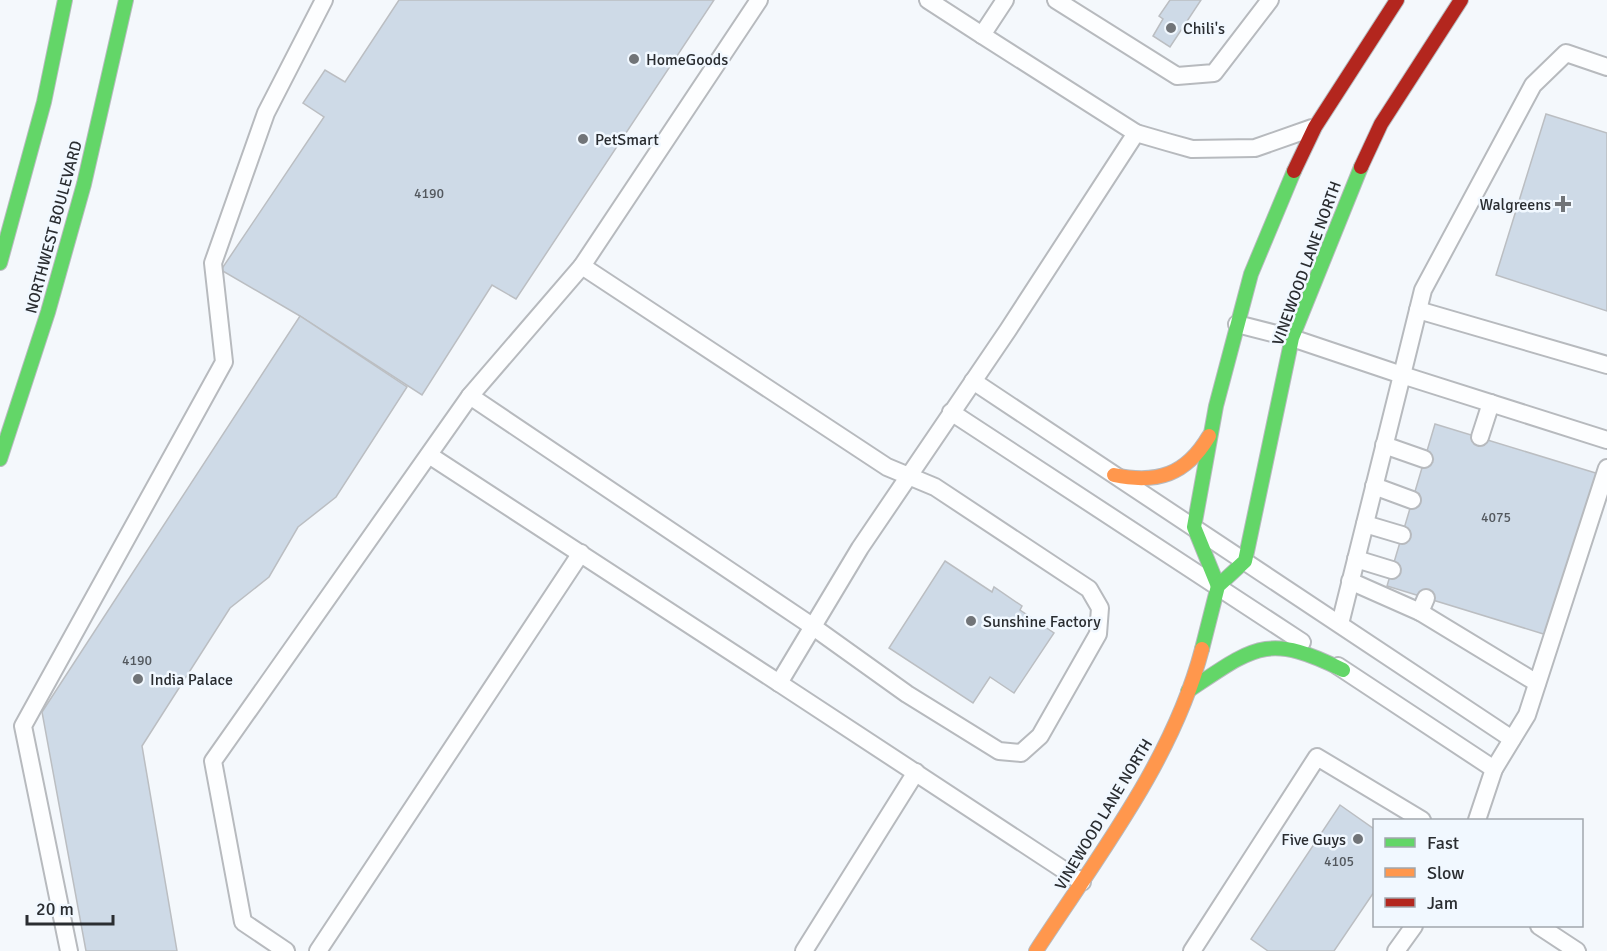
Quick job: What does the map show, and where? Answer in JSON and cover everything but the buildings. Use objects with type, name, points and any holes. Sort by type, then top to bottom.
[{"type":"street","points":[[0,263],[44,102],[65,0]]},
{"type":"street","name":"NORTHWEST BOULEVARD","points":[[0,459],[48,312],[84,184],[126,0]]},
{"type":"street","points":[[1245,561],[1218,586],[1194,527],[1211,431],[1237,324],[1251,274],[1284,191],[1315,127],[1397,0]]},
{"type":"street","name":"VINEWOOD LANE NORTH","points":[[1245,561],[1292,338],[1361,162],[1382,124],[1461,0]]},
{"type":"street","points":[[1452,13],[1468,0]]},
{"type":"street","points":[[1114,475],[1141,480],[1170,475],[1196,457],[1211,431]]},
{"type":"street","name":"VINEWOOD LANE NORTH","points":[[1036,951],[1145,783],[1174,726],[1188,691],[1218,586]]},
{"type":"street","points":[[1188,691],[1241,658],[1271,648],[1295,649],[1343,670]]},
{"type":"lane","points":[[69,951],[23,726],[224,362],[213,263],[266,113],[324,0]]},
{"type":"lane","points":[[286,951],[243,922],[213,761],[470,396],[582,266],[759,0]]},
{"type":"lane","points":[[928,0],[1136,133],[1192,149],[1224,150],[1267,146],[1315,127]]},
{"type":"lane","points":[[982,35],[1005,0]]},
{"type":"lane","points":[[1056,0],[1177,76],[1214,73],[1270,0]]},
{"type":"lane","points":[[1340,624],[1423,290],[1533,85],[1566,53],[1607,67]]},
{"type":"lane","points":[[779,683],[812,626],[909,476],[1136,133]]},
{"type":"lane","points":[[470,396],[812,626],[907,694],[999,751],[1021,753],[1040,736],[1098,634],[1100,608],[1089,589],[935,487],[887,467],[582,266]]},
{"type":"lane","points":[[1418,310],[1607,365]]},
{"type":"lane","points":[[1237,324],[1292,338],[1607,441]]},
{"type":"lane","points":[[973,381],[1512,739]]},
{"type":"lane","points":[[1480,437],[1491,403]]},
{"type":"lane","points":[[951,412],[1494,769]]},
{"type":"lane","points":[[1384,445],[1424,459]]},
{"type":"lane","points":[[429,455],[1082,882]]},
{"type":"lane","points":[[1477,819],[1494,769],[1527,715],[1607,468]]},
{"type":"lane","points":[[1374,486],[1412,500]]},
{"type":"lane","points":[[1365,524],[1402,535]]},
{"type":"lane","points":[[318,951],[581,553]]},
{"type":"lane","points":[[1356,559],[1392,570]]},
{"type":"lane","points":[[1350,581],[1423,605],[1537,683]]},
{"type":"lane","points":[[1192,951],[1317,758],[1420,819]]},
{"type":"lane","points":[[804,951],[916,772]]},
{"type":"lane","points":[[1396,951],[1413,927]]},
{"type":"lane","points":[[1541,927],[1577,951]]},
{"type":"traffic: fast","points":[[0,263],[44,102],[65,0]]},
{"type":"traffic: fast","points":[[0,459],[48,312],[84,184],[126,0]]},
{"type":"traffic: fast","points":[[1202,649],[1218,586],[1245,561],[1292,338],[1361,167]]},
{"type":"traffic: fast","points":[[1218,586],[1194,527],[1216,406],[1251,274],[1294,171]]},
{"type":"traffic: fast","points":[[1188,691],[1229,664],[1262,650],[1278,648],[1296,651],[1343,670]]},
{"type":"traffic: slow","points":[[1114,475],[1144,478],[1169,474],[1190,460],[1209,436]]},
{"type":"traffic: slow","points":[[1036,951],[1108,843],[1153,768],[1173,730],[1202,649]]},
{"type":"traffic: jam","points":[[1294,171],[1315,127],[1397,0]]},
{"type":"traffic: jam","points":[[1361,167],[1381,124],[1461,0]]},
{"type":"place","name":"Chili's","points":[[1171,28]]},
{"type":"place","name":"HomeGoods","points":[[634,59]]},
{"type":"place","name":"PetSmart","points":[[583,139]]},
{"type":"place","name":"Walgreens","points":[[1563,204]]},
{"type":"place","name":"Sunshine Factory","points":[[971,621]]},
{"type":"place","name":"India Palace","points":[[138,679]]},
{"type":"place","name":"Five Guys","points":[[1358,839]]}]
